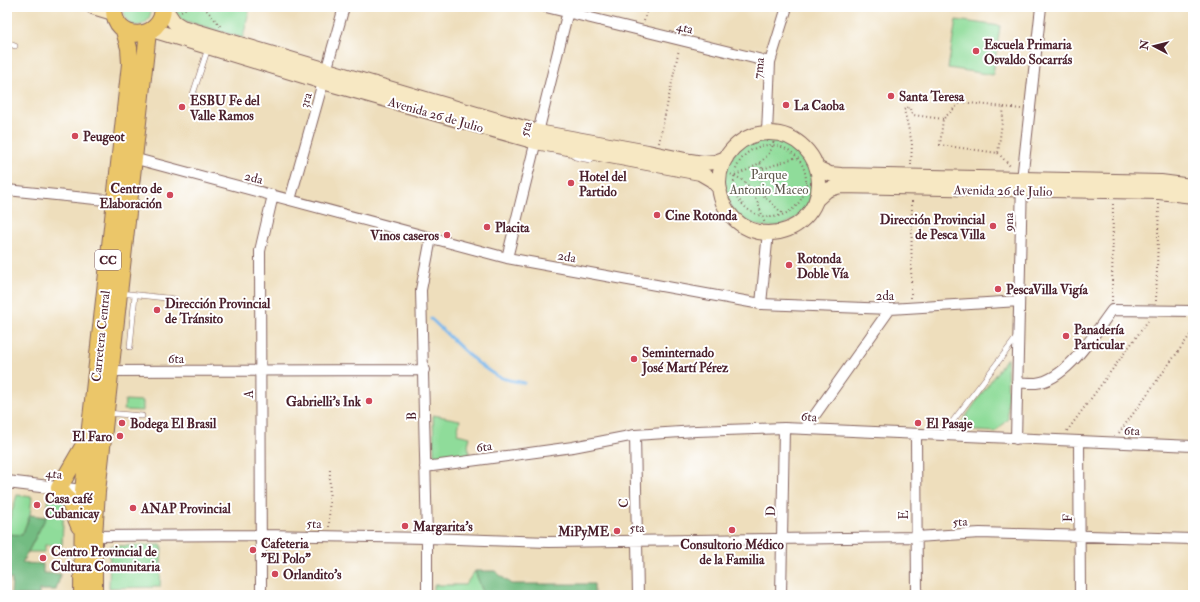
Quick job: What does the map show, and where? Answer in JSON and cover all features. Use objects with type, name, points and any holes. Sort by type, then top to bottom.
[{"type":"main road","points":[[93,7],[113,10]]},
{"type":"main road","name":"CC","points":[[150,31],[161,19],[163,7]]},
{"type":"main road","name":"Avenida 26 de Julio","points":[[163,7],[174,22],[182,27],[325,76]]},
{"type":"main road","name":"CC","points":[[113,10],[119,26],[124,31]]},
{"type":"main road","points":[[124,31],[136,34],[150,31]]},
{"type":"main road","name":"Carretera Central","points":[[112,292],[115,201],[127,157],[130,48],[124,31]]},
{"type":"main road","name":"Avenida 26 de Julio","points":[[150,31],[325,76],[537,137],[566,148],[700,172],[712,180],[720,189]]},
{"type":"main road","name":"Carretera Central","points":[[82,595],[88,536],[90,491],[88,439],[103,372],[127,157],[150,31]]},
{"type":"main road","points":[[761,133],[772,137],[789,137],[801,144],[811,155],[817,168],[812,183],[816,200],[808,214],[796,225],[780,232],[764,233],[748,228],[734,218],[724,205],[720,189],[721,172],[726,158],[735,147],[747,138],[761,133]]},
{"type":"main road","name":"Avenida 26 de Julio","points":[[537,137],[648,152],[703,163],[715,162],[726,158]]},
{"type":"main road","name":"Avenida 26 de Julio","points":[[817,168],[830,174],[911,182],[1022,185],[1113,191],[1159,192],[1193,196]]},
{"type":"main road","name":"Avenida 26 de Julio","points":[[816,200],[827,190],[840,186],[911,182]]},
{"type":"main road","name":"Avenida 26 de Julio","points":[[1022,185],[1161,182],[1193,186]]},
{"type":"main road","name":"Carretera Central","points":[[90,491],[106,412],[103,372]]},
{"type":"main road","points":[[88,439],[59,488],[88,536]]},
{"type":"main road","name":"Carretera Central","points":[[88,536],[94,595]]},
{"type":"street","name":"3ra","points":[[290,200],[344,7]]},
{"type":"street","name":"4ta","points":[[546,7],[569,10],[642,31],[770,62]]},
{"type":"street","name":"7ma","points":[[772,137],[770,62],[787,7]]},
{"type":"street","name":"9na","points":[[1016,439],[1022,185],[1041,7]]},
{"type":"street","name":"5ta","points":[[507,258],[569,10]]},
{"type":"street","name":"2da","points":[[127,157],[507,258],[761,304],[890,309],[1019,301]]},
{"type":"street","points":[[7,190],[115,201]]},
{"type":"street","name":"A","points":[[261,595],[260,251],[273,195]]},
{"type":"street","points":[[761,304],[768,232]]},
{"type":"street","name":"B","points":[[427,595],[424,370],[421,290],[431,238]]},
{"type":"street","points":[[805,429],[890,309]]},
{"type":"street","points":[[1017,382],[1037,383],[1056,376],[1070,366],[1112,310],[1193,311]]},
{"type":"street","name":"6ta","points":[[103,372],[424,370]]},
{"type":"street","name":"6ta","points":[[425,467],[573,447],[635,435],[784,428],[1193,446]]},
{"type":"street","name":"D","points":[[781,595],[784,428]]},
{"type":"street","name":"E","points":[[916,434],[917,595]]},
{"type":"street","name":"C","points":[[635,435],[638,595]]},
{"type":"street","name":"F","points":[[1079,441],[1080,595]]},
{"type":"street","name":"4ta","points":[[7,483],[90,491]]},
{"type":"street","name":"5ta","points":[[88,536],[262,535],[549,542],[916,537],[980,533],[1193,539]]},
{"type":"lane","points":[[7,43],[15,46]]},
{"type":"lane","points":[[192,97],[209,47]]},
{"type":"lane","points":[[112,292],[175,298]]},
{"type":"lane","points":[[130,347],[136,295]]},
{"type":"lane","points":[[942,436],[1018,335]]},
{"type":"lane","points":[[106,412],[142,416]]},
{"type":"path","points":[[642,31],[648,7]]},
{"type":"path","points":[[648,152],[650,144],[658,146],[681,40]]},
{"type":"path","points":[[1004,108],[998,153],[940,145],[944,119],[961,102],[1030,110]]},
{"type":"path","points":[[911,308],[912,143],[904,110],[908,107],[913,115],[944,119]]},
{"type":"path","points":[[772,137],[782,147],[797,156],[802,164],[805,174],[812,183],[799,202],[791,209],[783,214],[762,216],[752,212],[741,201],[735,186],[735,175],[738,165],[744,156],[753,149],[763,145],[772,137]]},
{"type":"path","points":[[735,175],[747,171],[760,163],[767,156],[772,137]]},
{"type":"path","points":[[763,169],[797,156]]},
{"type":"path","points":[[754,194],[758,190],[762,179],[763,169],[760,163]]},
{"type":"path","points":[[721,172],[735,175],[744,181],[754,194],[768,232]]},
{"type":"path","points":[[758,190],[783,214]]},
{"type":"path","points":[[1112,310],[1113,191]]},
{"type":"path","points":[[1060,440],[1156,310],[1159,192]]},
{"type":"path","points":[[1113,443],[1193,331]]},
{"type":"path","points":[[328,536],[330,467]]},
{"type":"green space","points":[[124,7],[151,7],[150,15],[147,21],[143,24],[138,26],[132,25],[125,15]]},
{"type":"green space","points":[[172,7],[250,7],[243,38],[182,20]]},
{"type":"green space","points":[[956,20],[1000,26],[993,75],[948,68]]},
{"type":"green space","name":"Parque Antonio Maceo","points":[[769,137],[786,140],[801,150],[811,165],[814,182],[811,199],[801,214],[786,224],[769,227],[752,224],[737,214],[727,199],[724,182],[727,165],[737,150],[752,140]]},
{"type":"green space","points":[[1007,358],[1008,419],[995,432],[956,430]]},
{"type":"green space","points":[[125,400],[143,401],[143,411],[124,410]]},
{"type":"green space","points":[[433,415],[460,420],[457,434],[470,437],[468,445],[470,456],[438,460],[434,455]]},
{"type":"green space","points":[[17,495],[32,497],[30,515],[22,535],[7,534],[7,527]]},
{"type":"green space","points":[[48,498],[61,499],[64,503],[62,545],[45,545],[45,552],[28,552],[46,517]]},
{"type":"green space","points":[[30,515],[46,517],[22,563],[43,564],[43,573],[61,574],[56,590],[39,590],[39,595],[11,595],[12,579],[7,579],[7,534],[22,535]]},
{"type":"green space","points":[[162,545],[160,587],[109,588],[110,546]]},
{"type":"green space","points":[[475,571],[484,595],[434,595],[434,585],[465,585]]},
{"type":"green space","points":[[475,571],[495,571],[511,584],[594,584],[594,595],[484,595]]},
{"type":"waterway","points":[[431,319],[479,364],[497,376],[524,383]]},
{"type":"place","name":"Escuela Primaria Osvaldo Socarrás","points":[[976,51]]},
{"type":"place","name":"Santa Teresa","points":[[891,96]]},
{"type":"place","name":"La Caoba","points":[[786,105]]},
{"type":"place","name":"ESBU Fe del Valle Ramos","points":[[182,107]]},
{"type":"place","name":"Peugeot","points":[[75,136]]},
{"type":"place","name":"Hotel del Partido","points":[[571,183]]},
{"type":"place","name":"Centro de Elaboración","points":[[170,195]]},
{"type":"place","name":"Cine Rotonda","points":[[657,215]]},
{"type":"place","name":"Dirección Provincial de Pesca Villa","points":[[993,226]]},
{"type":"place","name":"Placita","points":[[487,227]]},
{"type":"place","name":"Vinos caseros","points":[[447,235]]},
{"type":"place","name":"Rotonda Doble Vía","points":[[789,265]]},
{"type":"place","name":"PescaVilla Vigía","points":[[998,289]]},
{"type":"place","name":"Dirección Provincial de Tránsito","points":[[157,310]]},
{"type":"place","name":"Panadería Particular","points":[[1066,336]]},
{"type":"place","name":"Seminternado José Martí Pérez","points":[[634,359]]},
{"type":"place","name":"Gabrielli’s Ink","points":[[369,401]]},
{"type":"place","name":"Bodega El Brasil","points":[[122,423]]},
{"type":"place","name":"El Pasaje","points":[[918,423]]},
{"type":"place","name":"El Faro","points":[[120,436]]},
{"type":"place","name":"Casa café Cubanicay","points":[[37,505]]},
{"type":"place","name":"ANAP Provincial","points":[[133,508]]},
{"type":"place","name":"Margarita's","points":[[405,526]]},
{"type":"place","name":"Consultorio Médico de la Familia","points":[[732,530]]},
{"type":"place","name":"MiPyME","points":[[617,531]]},
{"type":"place","name":"Cafeteria \"El Polo\"","points":[[253,550]]},
{"type":"place","name":"Centro Provincial de Cultura Comunitaria","points":[[43,558]]},
{"type":"place","name":"Orlandito's","points":[[275,574]]}]
